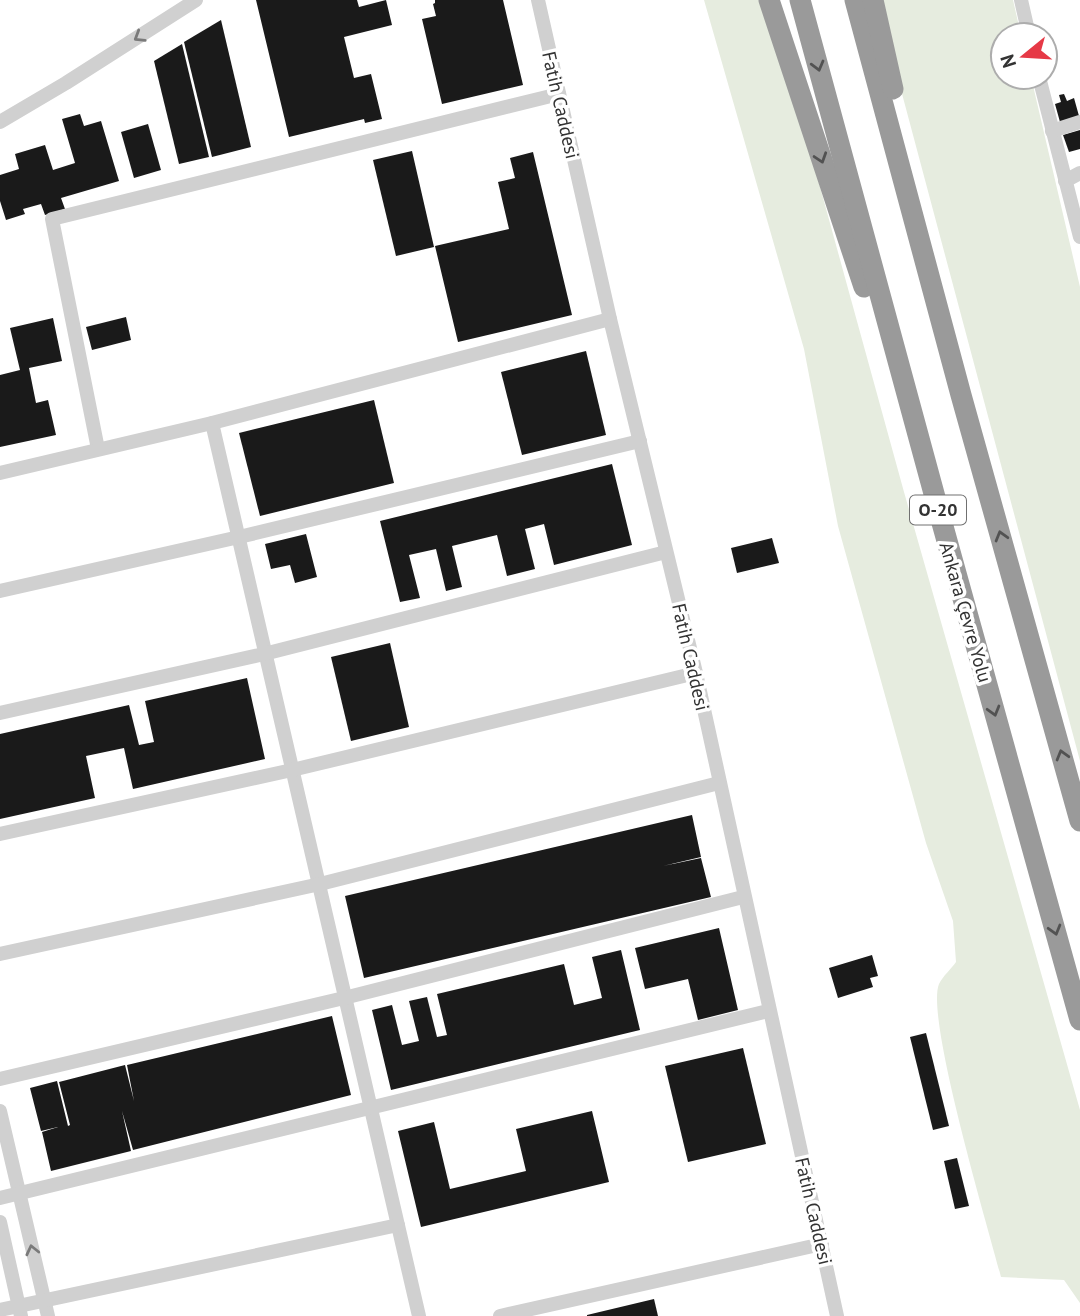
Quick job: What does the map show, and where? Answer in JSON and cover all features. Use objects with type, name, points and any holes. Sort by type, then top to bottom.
[{"type":"highway","points":[[769,0],[939,512]]},
{"type":"highway","name":"Ankara Çevre Yolu","points":[[800,0],[1080,1020]]},
{"type":"highway","name":"O-20","points":[[855,0],[961,395],[1080,821]]},
{"type":"highway","points":[[873,0],[961,395]]},
{"type":"street","points":[[0,122],[196,0]]},
{"type":"street","name":"Fatih Caddesi","points":[[538,0],[610,319],[696,673],[837,1316]]},
{"type":"street","points":[[1021,0],[1026,21]]},
{"type":"street","points":[[1042,91],[1080,237]]},
{"type":"street","points":[[98,449],[52,219],[559,94]]},
{"type":"street","points":[[1052,131],[1080,122]]},
{"type":"street","points":[[1065,181],[1080,173]]},
{"type":"street","points":[[0,472],[212,423],[610,319]]},
{"type":"street","points":[[212,423],[419,1316]]},
{"type":"street","points":[[0,591],[640,441]]},
{"type":"street","points":[[0,713],[264,654],[666,552]]},
{"type":"street","points":[[0,834],[292,770],[696,673]]},
{"type":"street","points":[[0,954],[320,884],[719,783]]},
{"type":"street","points":[[0,1079],[344,998],[743,897]]},
{"type":"street","points":[[0,1198],[768,1010]]},
{"type":"street","points":[[0,1111],[47,1316]]},
{"type":"street","points":[[0,1222],[20,1311]]},
{"type":"street","points":[[0,1310],[20,1311],[44,1300],[398,1225]]},
{"type":"street","points":[[500,1316],[822,1244]]},
{"type":"shaded area","points":[[704,0],[763,0],[784,56],[904,492],[1080,1110],[1080,1303],[1064,1280],[1001,1277],[960,1125],[941,1037],[937,1004],[939,984],[956,962],[953,921],[926,843],[838,526],[804,349]]},
{"type":"shaded area","points":[[877,0],[1013,0],[1018,21],[989,21],[989,91],[1034,91],[1080,287],[1080,761]]},
{"type":"building","points":[[256,0],[357,0],[359,7],[386,0],[392,25],[344,37],[354,78],[371,74],[382,119],[365,123],[364,119],[289,137]]},
{"type":"building","points":[[435,0],[503,0],[523,85],[442,104],[422,19],[436,16],[433,4]]},
{"type":"building","points":[[221,20],[251,147],[212,157],[184,42]]},
{"type":"building","points":[[182,44],[209,157],[179,164],[154,61]]},
{"type":"building","points":[[1064,94],[1067,101],[1074,98],[1079,116],[1060,122],[1055,104],[1061,102],[1059,95]]},
{"type":"building","points":[[80,114],[84,126],[101,121],[119,181],[61,198],[65,209],[45,215],[41,204],[23,209],[25,214],[6,220],[0,201],[0,175],[19,169],[15,154],[45,145],[53,170],[75,163],[62,119]]},
{"type":"building","points":[[148,124],[161,170],[134,178],[121,132]]},
{"type":"building","points":[[1080,130],[1080,149],[1069,152],[1063,135]]},
{"type":"building","points":[[412,151],[434,247],[396,256],[373,160]]},
{"type":"building","points":[[533,152],[572,315],[458,342],[435,246],[509,229],[498,182],[515,178],[510,158]]},
{"type":"building","points":[[126,317],[131,340],[92,350],[86,327]]},
{"type":"building","points":[[53,318],[62,361],[29,368],[36,403],[48,400],[56,435],[0,447],[0,375],[20,370],[10,328]]},
{"type":"building","points":[[586,351],[606,435],[522,455],[501,372]]},
{"type":"building","points":[[374,400],[394,483],[260,516],[239,433]]},
{"type":"building","points":[[612,464],[632,545],[554,565],[544,524],[525,529],[535,569],[507,576],[497,535],[452,546],[462,587],[446,591],[436,549],[409,555],[420,598],[400,602],[380,521]]},
{"type":"building","points":[[306,534],[317,577],[295,583],[290,565],[271,569],[265,544]]},
{"type":"building","points":[[772,538],[779,563],[737,573],[731,548]]},
{"type":"building","points":[[390,643],[409,727],[351,741],[331,657]]},
{"type":"building","points":[[247,678],[265,759],[133,789],[124,748],[86,756],[95,798],[0,819],[0,734],[129,705],[139,745],[154,742],[145,701]]},
{"type":"building","points":[[692,815],[701,857],[663,866],[701,858],[711,897],[364,978],[345,896]]},
{"type":"building","points":[[719,928],[738,1010],[698,1020],[688,979],[645,989],[635,948]]},
{"type":"building","points":[[621,950],[640,1030],[391,1090],[372,1010],[392,1005],[402,1045],[419,1041],[409,1001],[427,997],[437,1037],[447,1035],[437,994],[564,964],[574,1005],[602,998],[592,957]]},
{"type":"building","points":[[872,955],[878,976],[870,978],[873,987],[838,998],[829,968]]},
{"type":"building","points":[[332,1016],[351,1095],[133,1150],[122,1111],[131,1151],[51,1171],[42,1132],[58,1127],[41,1131],[30,1088],[57,1081],[68,1126],[70,1125],[59,1082],[125,1065],[134,1101],[127,1065]]},
{"type":"building","points":[[926,1033],[949,1126],[933,1130],[910,1037]]},
{"type":"building","points":[[743,1048],[766,1144],[688,1162],[665,1066]]},
{"type":"building","points":[[592,1111],[609,1182],[421,1227],[398,1131],[434,1122],[450,1189],[526,1171],[516,1129]]},
{"type":"building","points":[[957,1158],[969,1206],[955,1209],[944,1161]]},
{"type":"building","points":[[654,1299],[658,1316],[587,1316],[587,1315]]}]
